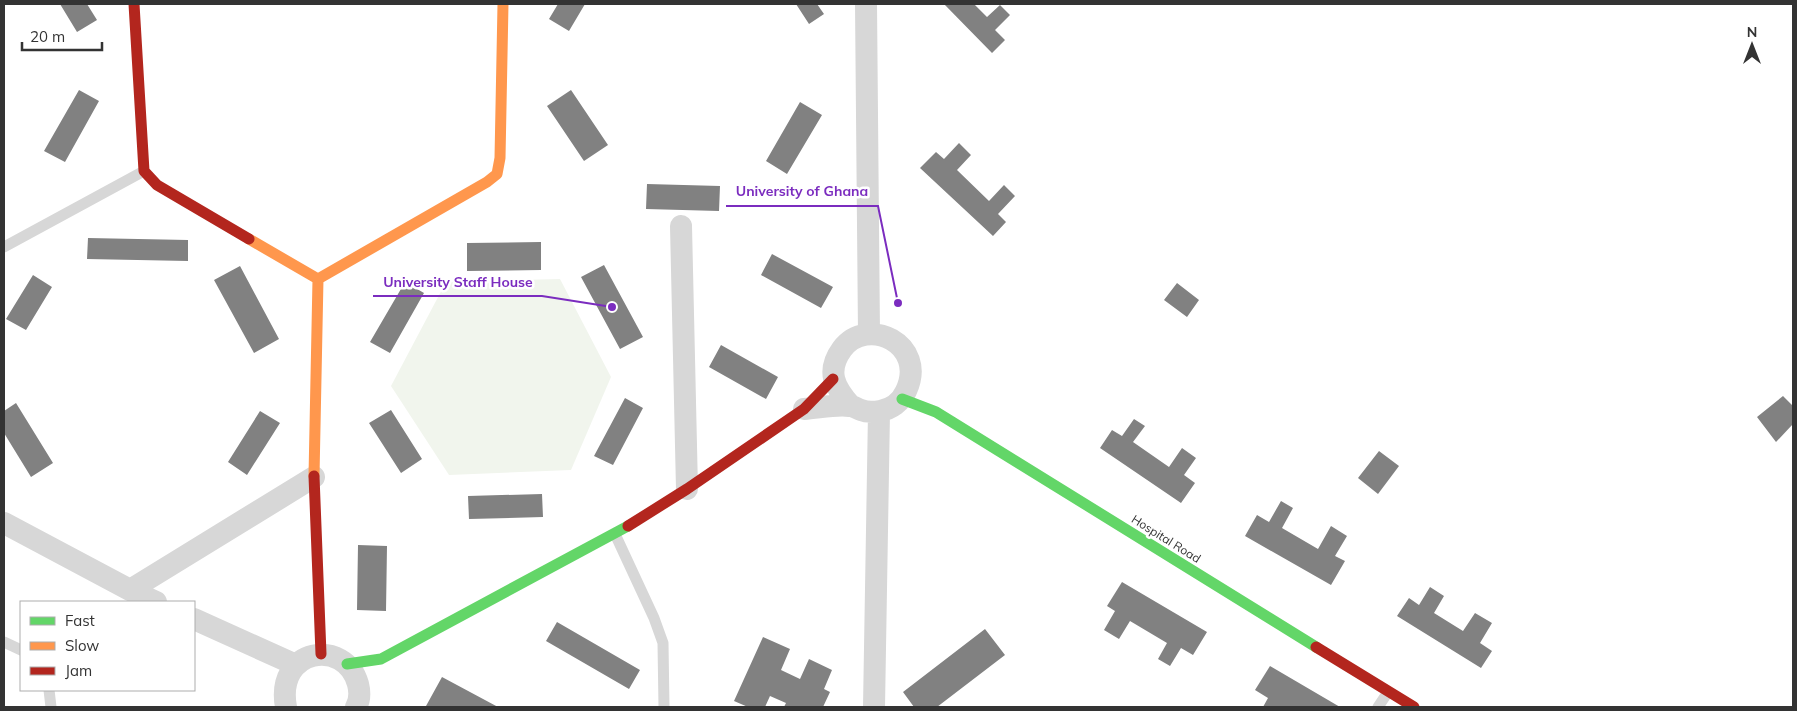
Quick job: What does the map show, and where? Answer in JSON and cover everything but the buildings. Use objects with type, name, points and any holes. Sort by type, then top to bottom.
[{"type":"street","points":[[134,4],[144,171],[157,184],[318,279]]},
{"type":"street","points":[[318,279],[487,182],[497,174],[500,158],[503,4]]},
{"type":"street","points":[[866,4],[869,334]]},
{"type":"street","points":[[681,226],[687,489]]},
{"type":"street","points":[[318,279],[314,477],[321,654]]},
{"type":"street","points":[[869,334],[883,336],[896,342],[906,352],[911,366],[907,389],[890,408],[879,412],[862,411],[851,406],[841,395],[833,379],[833,369],[837,356],[845,345],[856,338],[869,334]]},
{"type":"street","points":[[347,664],[381,659],[615,534],[687,489],[804,409],[833,379]]},
{"type":"street","points":[[907,389],[936,412]]},
{"type":"street","points":[[804,409],[851,406]]},
{"type":"street","points":[[874,707],[879,412]]},
{"type":"street","name":"Hospital Road","points":[[936,412],[1414,707]]},
{"type":"street","points":[[130,590],[314,477]]},
{"type":"street","points":[[4,523],[154,601]]},
{"type":"street","points":[[195,619],[296,665]]},
{"type":"street","points":[[284,706],[284,689],[287,676],[296,665],[308,657],[321,654],[335,657],[347,664],[356,676],[359,702]]},
{"type":"street","points":[[359,702],[381,659]]},
{"type":"lane","points":[[4,247],[144,171]]},
{"type":"lane","points":[[615,534],[654,618],[663,643],[664,707]]},
{"type":"lane","points":[[4,642],[20,650]]},
{"type":"lane","points":[[49,691],[51,707]]},
{"type":"lane","points":[[1378,707],[1388,692]]},
{"type":"shaded area","points":[[560,279],[611,377],[571,470],[449,475],[391,386],[446,282]]},
{"type":"traffic: fast","points":[[902,399],[936,412],[1316,647]]},
{"type":"traffic: fast","points":[[347,664],[381,659],[628,526]]},
{"type":"traffic: slow","points":[[318,279],[487,182],[497,174],[500,158],[503,4]]},
{"type":"traffic: slow","points":[[249,239],[318,279],[314,476]]},
{"type":"traffic: jam","points":[[134,4],[144,171],[157,185],[249,239]]},
{"type":"traffic: jam","points":[[628,526],[687,489],[804,409],[833,379]]},
{"type":"traffic: jam","points":[[314,476],[321,654]]},
{"type":"traffic: jam","points":[[1316,647],[1414,707]]},
{"type":"place","name":"University of Ghana","points":[[898,303]]},
{"type":"place","name":"University Staff House","points":[[612,307]]}]
